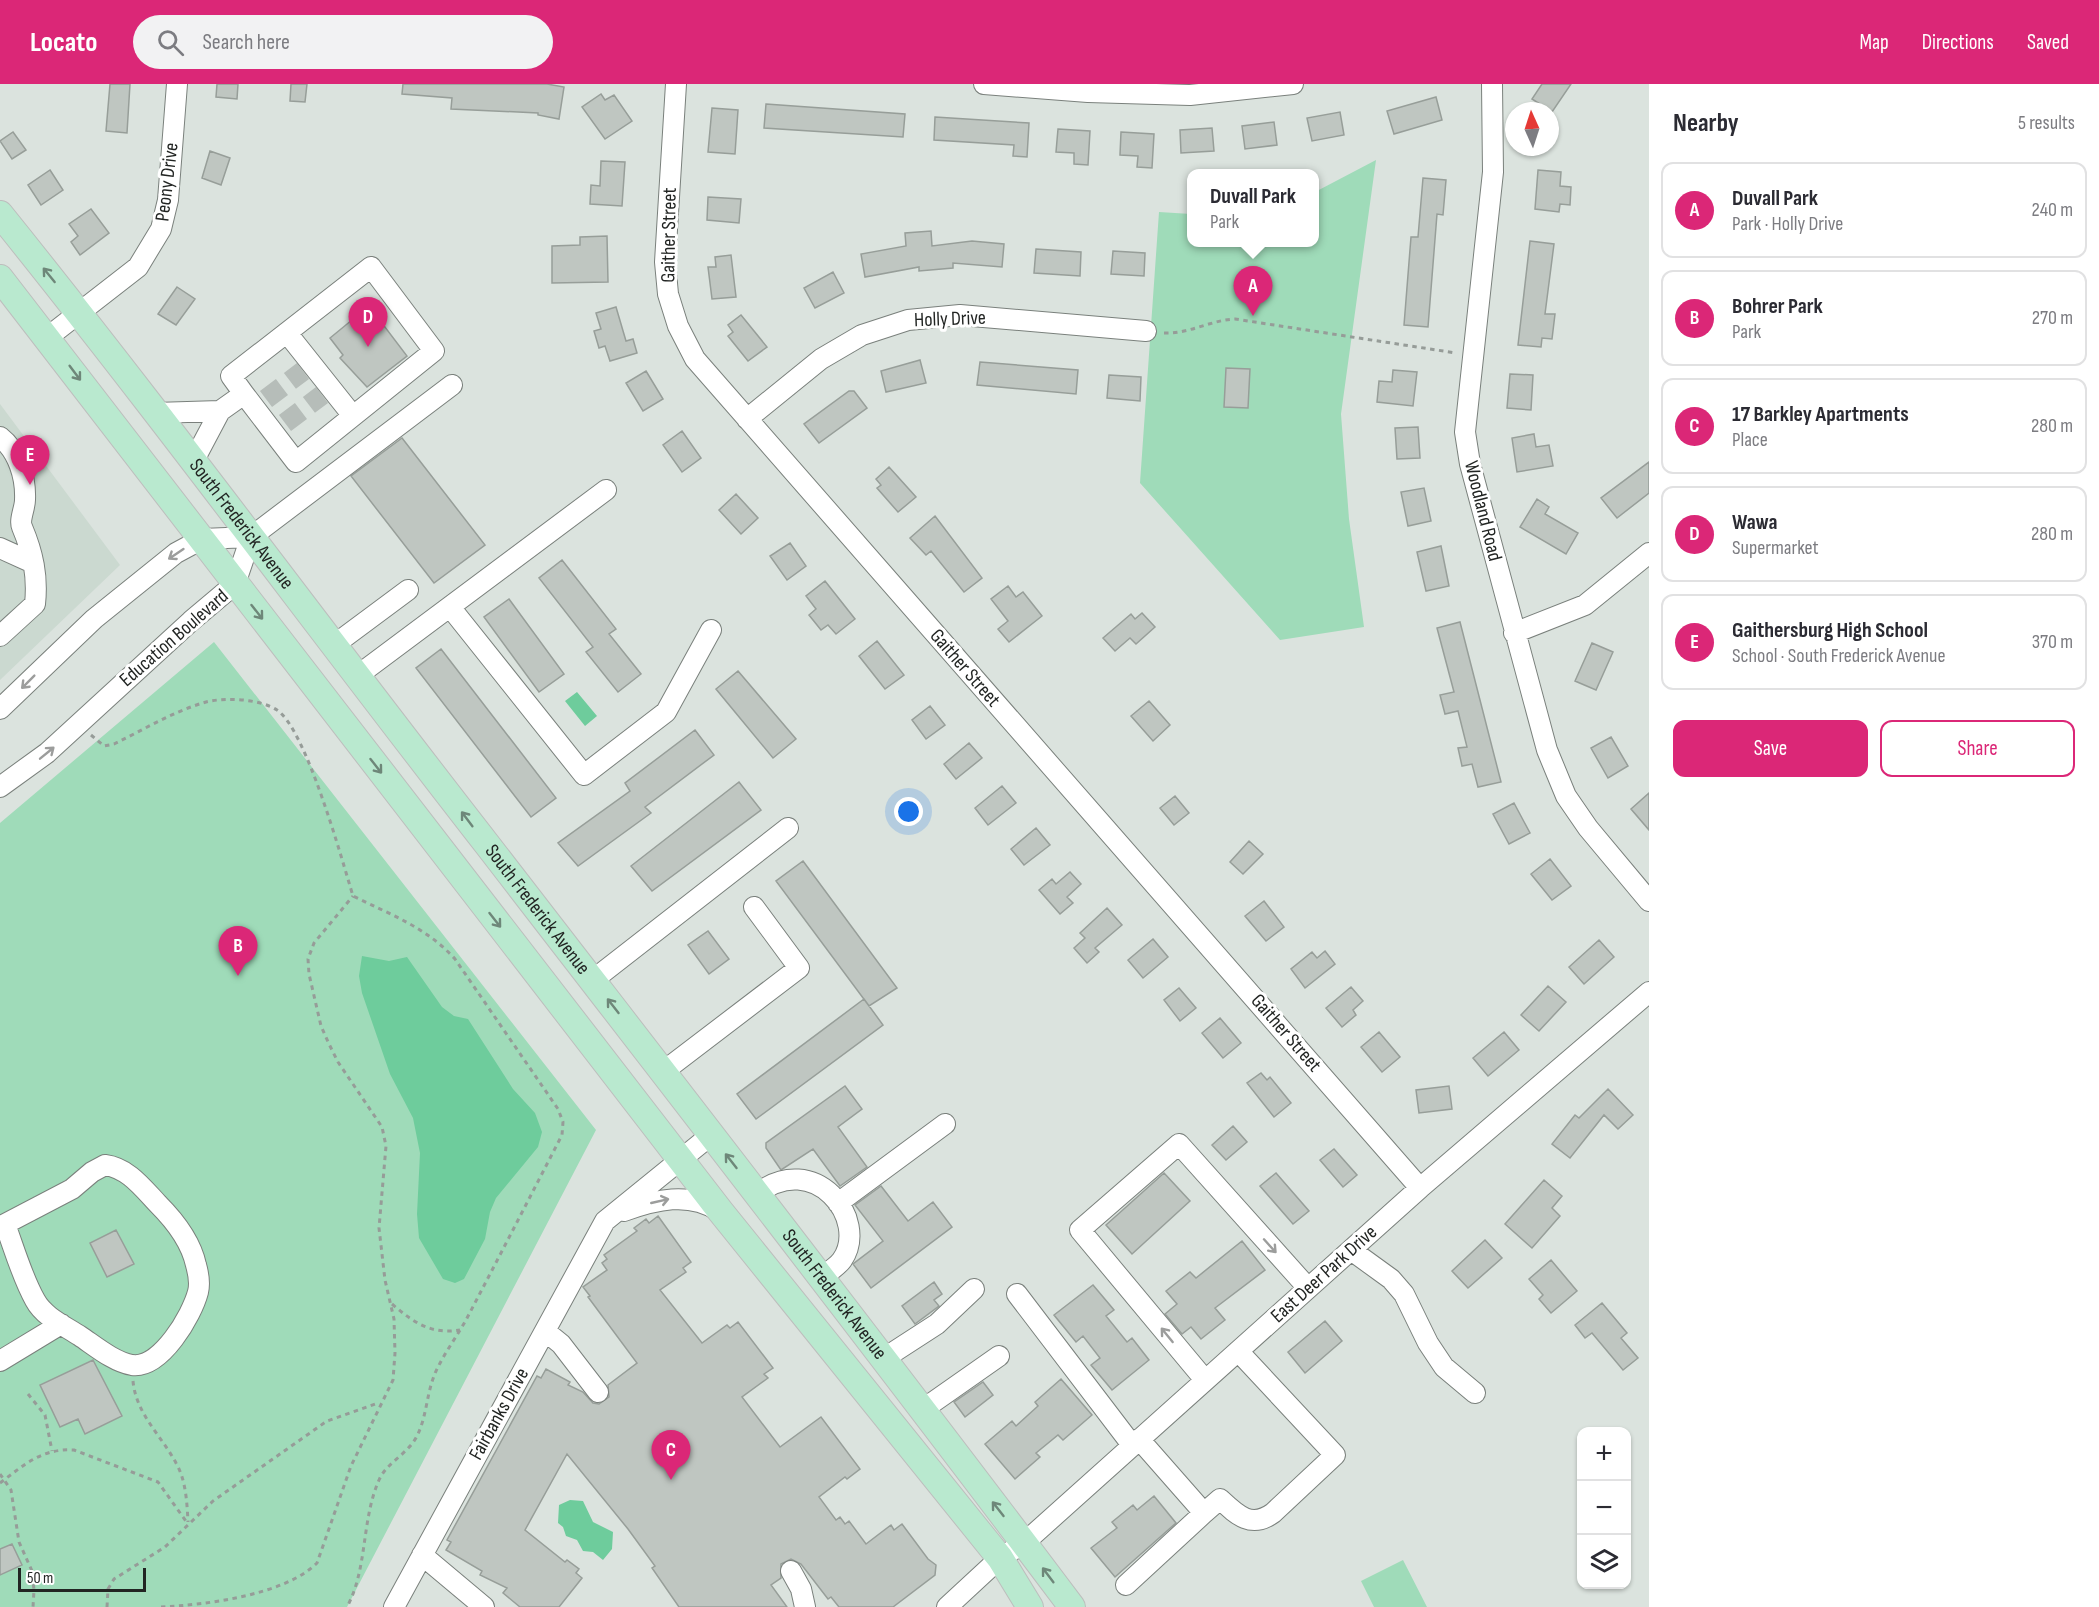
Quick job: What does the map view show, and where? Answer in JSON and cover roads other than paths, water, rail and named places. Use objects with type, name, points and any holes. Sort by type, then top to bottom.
[{"type":"main road","name":"South Frederick Avenue","points":[[0,214],[79,312],[357,676],[664,1071],[1072,1607]]},
{"type":"main road","name":"South Frederick Avenue","points":[[0,278],[48,337],[235,585],[722,1212],[1000,1558],[1030,1607]]},
{"type":"street","name":"Peony Drive","points":[[48,337],[138,267],[161,230],[168,200],[177,84]]},
{"type":"street","name":"Gaither Street","points":[[676,84],[665,262],[668,294],[678,326],[695,359],[1420,1188]]},
{"type":"street","points":[[984,84],[1088,92],[1190,95],[1293,84]]},
{"type":"street","name":"Woodland Road","points":[[1492,84],[1493,172],[1465,432],[1470,464],[1547,750],[1566,796],[1588,828],[1649,901]]},
{"type":"street","points":[[296,462],[434,351],[371,267],[231,376],[279,428],[296,462],[315,489]]},
{"type":"street","name":"Holly Drive","points":[[747,420],[821,359],[862,335],[908,320],[960,315],[1146,331]]},
{"type":"street","points":[[287,333],[307,368],[326,392],[353,416]]},
{"type":"street","points":[[0,709],[64,647],[128,590],[176,553],[202,539],[251,537],[452,385]]},
{"type":"street","points":[[155,413],[220,411],[255,400]]},
{"type":"street","points":[[193,462],[220,411]]},
{"type":"street","points":[[0,436],[21,466],[26,498],[21,526],[33,554],[37,584],[35,604],[0,636]]},
{"type":"street","points":[[357,676],[606,490]]},
{"type":"street","points":[[0,544],[21,526]]},
{"type":"street","name":"Education Boulevard","points":[[0,788],[47,753],[191,621],[235,585],[251,537]]},
{"type":"street","points":[[0,548],[33,563]]},
{"type":"street","points":[[1514,633],[1585,605],[1649,554]]},
{"type":"street","points":[[334,645],[408,590]]},
{"type":"street","points":[[450,607],[584,775],[666,712],[711,630]]},
{"type":"street","points":[[593,980],[788,828]]},
{"type":"street","points":[[664,1071],[799,968],[754,907]]},
{"type":"street","name":"East Deer Park Drive","points":[[947,1607],[1000,1558],[1024,1543],[1420,1188],[1649,992]]},
{"type":"street","points":[[838,1203],[945,1124]]},
{"type":"street","name":"Fairbanks Drive","points":[[394,1607],[605,1221],[711,1135]]},
{"type":"street","points":[[1204,1380],[1080,1230],[1179,1144],[1308,1288]]},
{"type":"street","points":[[105,1165],[119,1167],[165,1211],[186,1239],[196,1264],[199,1289],[191,1311],[166,1349],[142,1364],[131,1365],[107,1353],[62,1324],[46,1314],[35,1300],[5,1224],[72,1189],[92,1172],[105,1165]]},
{"type":"street","points":[[758,1194],[778,1181],[803,1178],[821,1186],[838,1203],[847,1222],[846,1253],[841,1262],[820,1278]]},
{"type":"street","points":[[605,1221],[622,1211],[669,1198],[691,1200],[722,1212]]},
{"type":"street","points":[[1351,1250],[1391,1279],[1404,1294],[1428,1343],[1444,1367],[1475,1392]]},
{"type":"street","points":[[883,1359],[937,1324],[974,1288]]},
{"type":"street","points":[[1017,1294],[1136,1442],[1204,1513]]},
{"type":"street","points":[[0,1361],[62,1324]]},
{"type":"street","points":[[544,1330],[561,1344],[598,1392]]},
{"type":"street","points":[[1126,1585],[1220,1499],[1239,1518],[1252,1521],[1264,1520],[1335,1455],[1238,1351]]},
{"type":"street","points":[[922,1410],[999,1356]]},
{"type":"street","points":[[422,1555],[484,1607]]},
{"type":"street","points":[[791,1571],[801,1589],[805,1607]]},
{"type":"tunnel","points":[[266,399],[303,371]]},
{"type":"tunnel","points":[[285,423],[322,395]]},
{"type":"place","name":"Duvall Park","points":[[1253,316]]},
{"type":"place","name":"Wawa","points":[[368,347]]},
{"type":"place","name":"Gaithersburg High School","points":[[30,485]]},
{"type":"place","name":"Bohrer Park","points":[[238,976]]},
{"type":"place","name":"17 Barkley Apartments","points":[[671,1480]]}]
